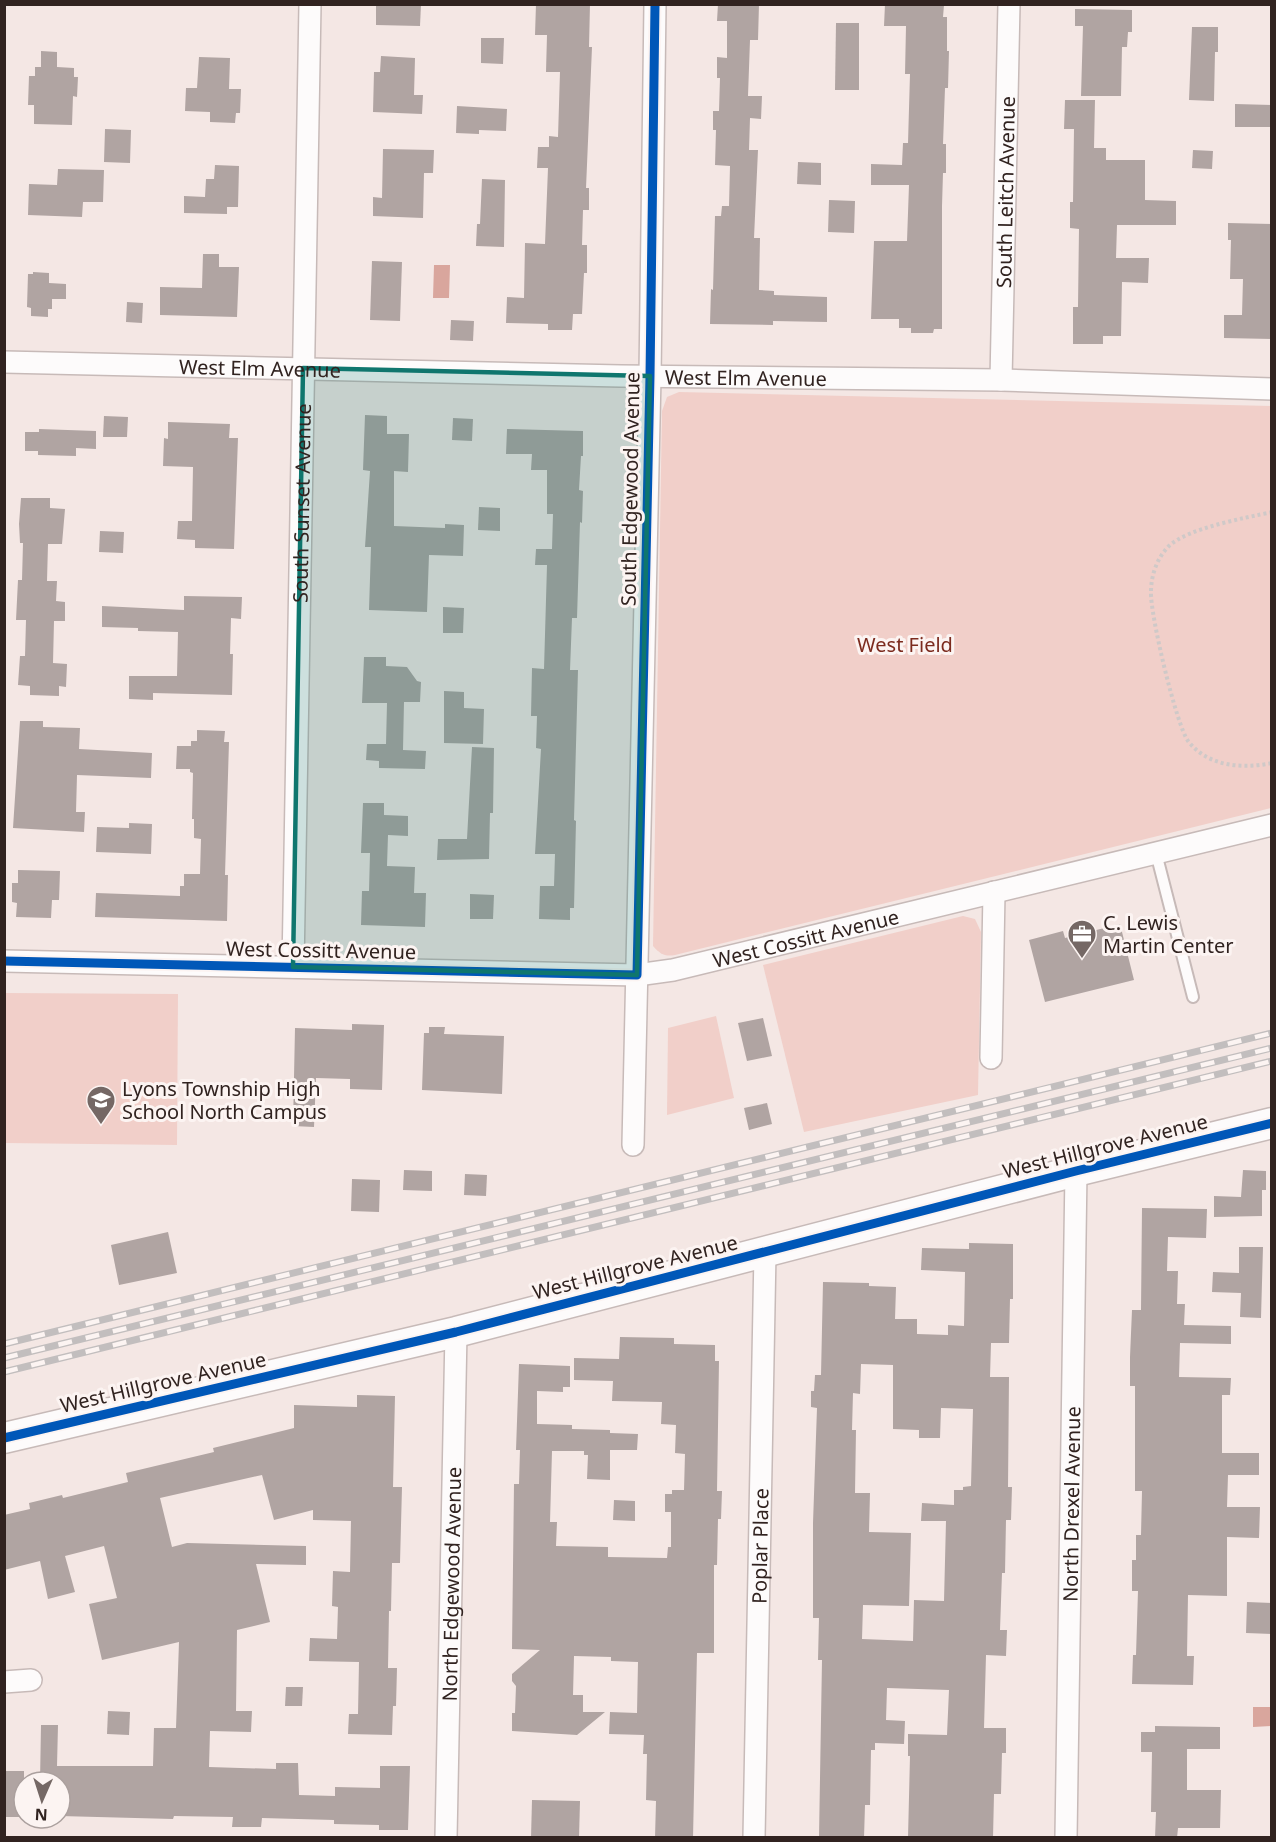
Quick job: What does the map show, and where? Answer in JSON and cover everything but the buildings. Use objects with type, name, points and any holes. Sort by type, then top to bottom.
[{"type":"street","name":"South Sunset Avenue","points":[[294,968],[310,4]]},
{"type":"street","name":"South Edgewood Avenue","points":[[633,1145],[650,376],[655,4]]},
{"type":"street","name":"South Leitch Avenue","points":[[1000,380],[1010,4]]},
{"type":"street","name":"West Elm Avenue","points":[[4,362],[650,376],[1000,380],[1272,389]]},
{"type":"street","name":"West Cossitt Avenue","points":[[4,961],[637,975],[673,970],[1272,825]]},
{"type":"street","points":[[990,1058],[994,892]]},
{"type":"street","name":"West Hillgrove Avenue","points":[[4,1438],[456,1332],[1077,1171],[1272,1123]]},
{"type":"street","name":"North Drexel Avenue","points":[[1066,1838],[1077,1171]]},
{"type":"street","name":"Poplar Place","points":[[754,1838],[765,1252]]},
{"type":"street","name":"North Edgewood Avenue","points":[[446,1838],[456,1332]]},
{"type":"street","points":[[4,1682],[31,1680]]},
{"type":"lane","points":[[1156,853],[1193,997]]},
{"type":"path","points":[[1272,512],[1211,527],[1170,545],[1158,559],[1151,590],[1151,608],[1168,682],[1182,729],[1188,740],[1196,749],[1223,763],[1238,767],[1272,763]]},
{"type":"highlighted area","points":[[303,368],[650,376],[637,975],[293,967]]},
{"type":"green space","name":"West Field","points":[[679,392],[1271,406],[1271,808],[675,955],[668,956],[660,953],[653,946],[662,411],[667,397]]},
{"type":"green space","points":[[963,916],[975,919],[981,932],[978,1095],[804,1132],[763,965]]},
{"type":"green space","points":[[5,993],[178,994],[177,1145],[5,1143]]},
{"type":"green space","points":[[716,1016],[734,1098],[667,1115],[668,1028]]},
{"type":"shaded area","points":[[434,265],[450,265],[449,298],[433,298]]},
{"type":"shaded area","points":[[1253,1707],[1271,1707],[1271,1726],[1253,1727]]},
{"type":"railway","points":[[4,1344],[1272,1033]]},
{"type":"railway","points":[[4,1358],[1272,1048]]},
{"type":"railway","points":[[4,1372],[1272,1061]]},
{"type":"cycle path","points":[[4,961],[637,975],[650,376],[655,4]]},
{"type":"cycle path","points":[[4,1438],[456,1332],[1076,1171],[1272,1123]]},
{"type":"place","name":"C. Lewis Martin Center","points":[[1082,960]]},
{"type":"place","name":"Lyons Township High School North Campus","points":[[101,1126]]}]
